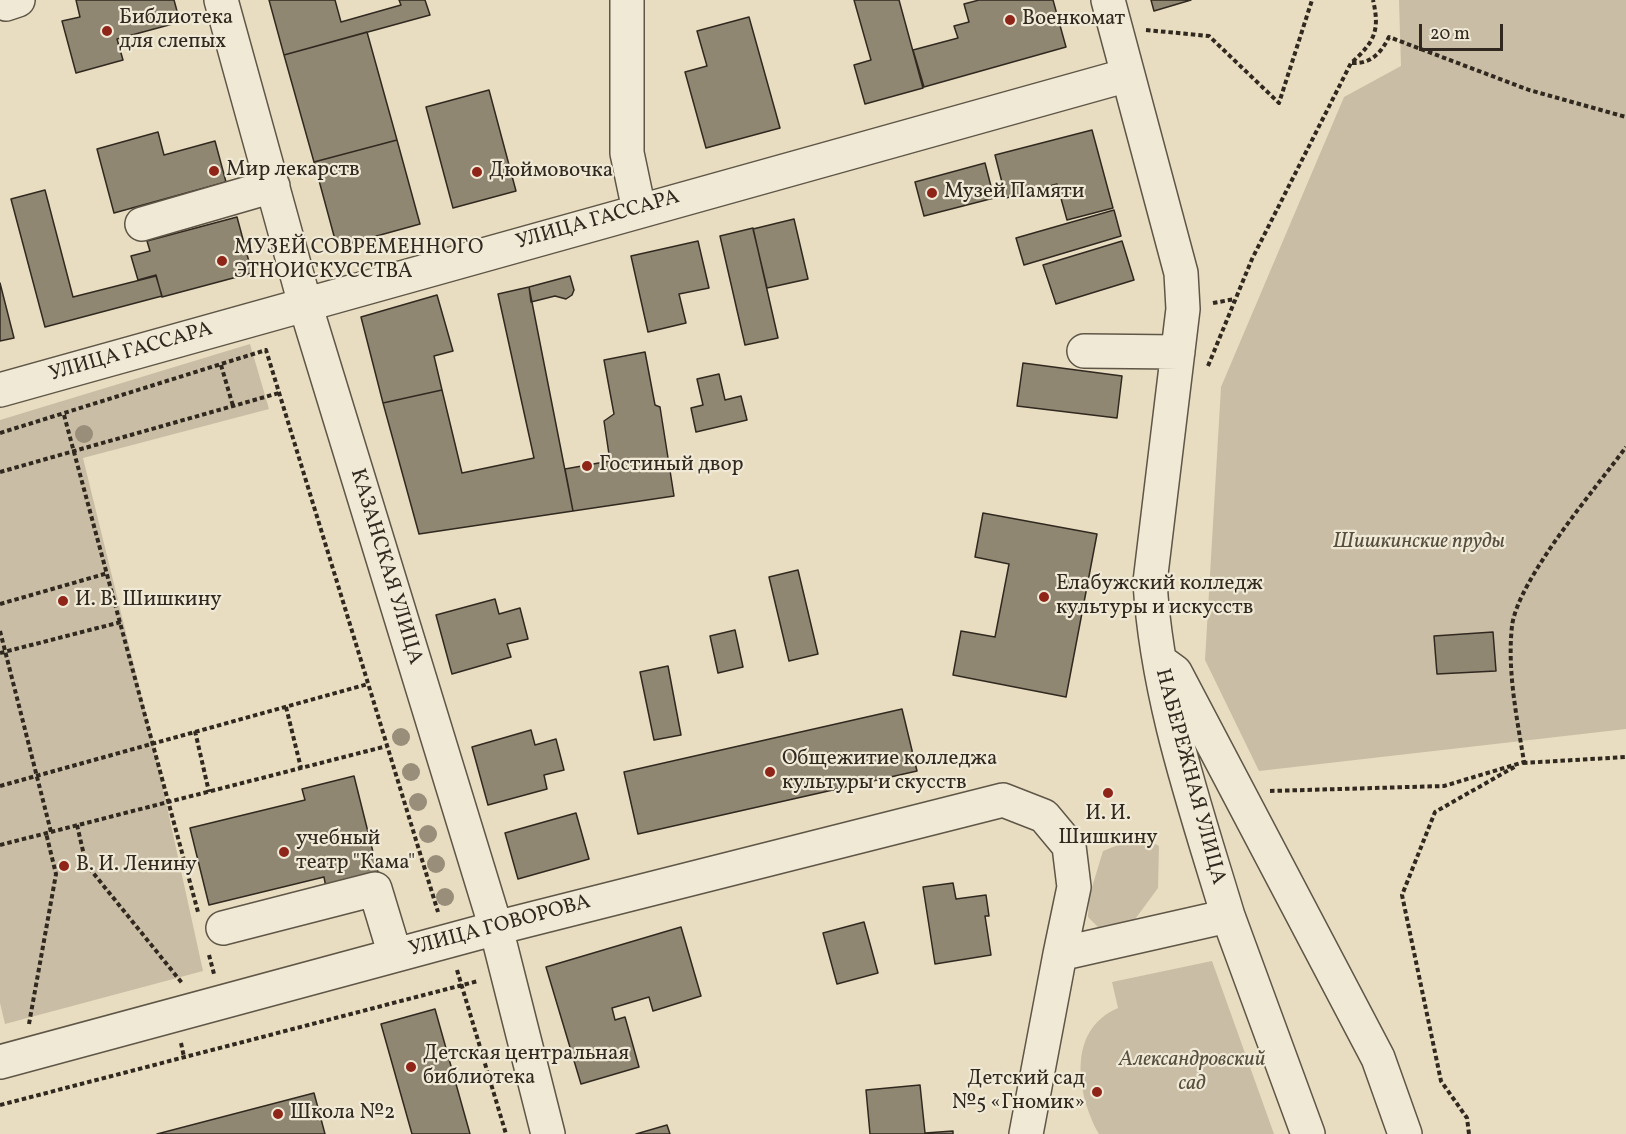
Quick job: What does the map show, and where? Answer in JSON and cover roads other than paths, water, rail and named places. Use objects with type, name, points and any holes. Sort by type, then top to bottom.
[{"type":"street","name":"КАЗАНСКАЯ УЛИЦА","points":[[221,0],[305,304],[496,928],[548,1134]]},
{"type":"street","points":[[627,0],[627,153],[639,210]]},
{"type":"street","name":"НАБЕРЕЖНАЯ УЛИЦА","points":[[1112,14],[1181,273],[1183,309],[1150,582],[1157,659],[1167,710],[1228,916],[1308,1134]]},
{"type":"street","name":"УЛИЦА ГАССАРА","points":[[0,390],[1128,75]]},
{"type":"street","points":[[142,224],[273,186]]},
{"type":"street","points":[[1084,351],[1178,352]]},
{"type":"street","points":[[1157,659],[1175,672],[1239,791],[1378,1058],[1405,1134]]},
{"type":"street","name":"УЛИЦА ГОВОРОВА","points":[[0,1062],[496,928],[1002,800],[1044,816],[1069,846],[1074,887],[1060,954]]},
{"type":"street","points":[[212,924],[375,889],[395,955]]},
{"type":"street","points":[[1026,1134],[1060,954],[1228,916]]},
{"type":"place","name":"Военкомат","points":[[1010,20]]},
{"type":"place","name":"Библиотека для слепых","points":[[107,31]]},
{"type":"place","name":"Мир лекарств","points":[[214,171]]},
{"type":"place","name":"Дюймовочка","points":[[477,172]]},
{"type":"place","name":"Музей Памяти","points":[[932,193]]},
{"type":"place","name":"МУЗЕЙ СОВРЕМЕННОГО ЭТНОИСКУССТВА","points":[[222,261]]},
{"type":"place","name":"Гостиный двор","points":[[587,466]]},
{"type":"place","name":"Елабужский колледж культуры и искусств","points":[[1044,597]]},
{"type":"place","name":"И. В. Шишкину","points":[[63,601]]},
{"type":"place","name":"Общежитие колледжа культуры и скусств","points":[[770,772]]},
{"type":"place","name":"И. И. Шишкину","points":[[1108,793]]},
{"type":"place","name":"учебный театр \"Кама\"","points":[[284,852]]},
{"type":"place","name":"В. И. Ленину","points":[[64,866]]},
{"type":"place","name":"Детская центральная библиотека","points":[[411,1067]]},
{"type":"place","name":"Детский сад №5 «Гномик»","points":[[1097,1092]]},
{"type":"place","name":"Школа №2","points":[[278,1114]]},
{"type":"park label","name":"Шишкинские пруды","points":[[1419,543]]},
{"type":"park label","name":"Александровский сад","points":[[1192,1073]]}]
